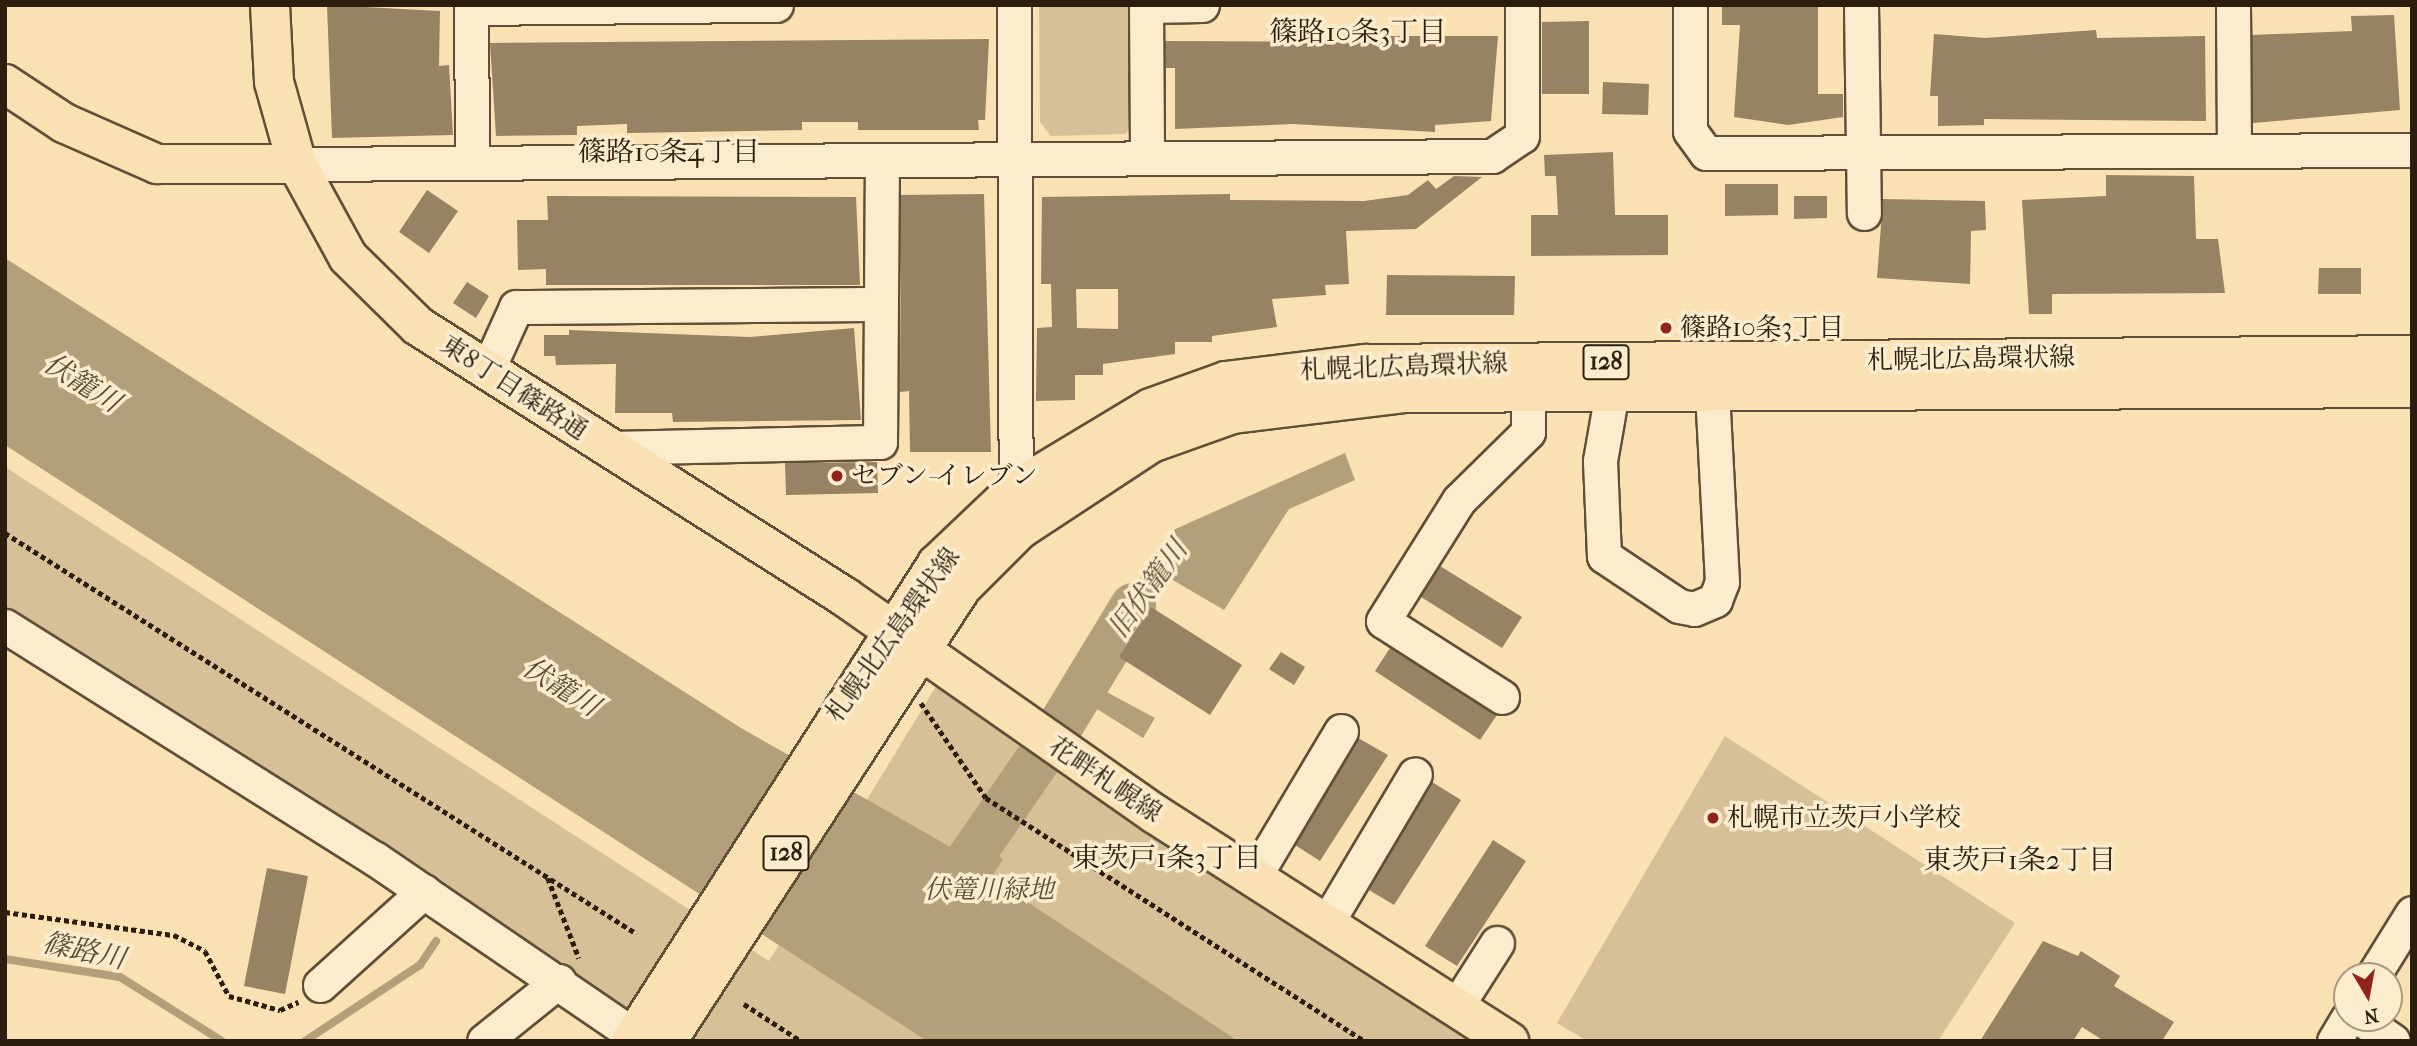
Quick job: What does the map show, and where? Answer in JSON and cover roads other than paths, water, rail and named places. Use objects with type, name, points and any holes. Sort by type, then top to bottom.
[{"type":"main road","name":"東8丁目篠路通","points":[[271,5],[274,82],[297,164],[348,257],[380,292],[487,371],[905,639]]},
{"type":"main road","points":[[5,84],[64,123],[157,164],[297,164]]},
{"type":"main road","name":"札幌北広島環状線","points":[[644,1039],[905,639],[937,564],[1016,489],[1151,408],[1226,381],[1305,369],[2412,355]]},
{"type":"main road","name":"札幌北広島環状線","points":[[905,639],[962,587],[1018,530],[1151,443],[1233,414],[1298,401],[1528,393],[2412,387]]},
{"type":"main road","name":"花畔札幌線","points":[[905,639],[1254,877],[1509,1041]]},
{"type":"street","points":[[472,160],[471,7],[776,5]]},
{"type":"street","points":[[1014,5],[1016,489]]},
{"type":"street","points":[[1147,158],[1146,5],[1202,5]]},
{"type":"street","points":[[297,164],[472,160],[1492,156],[1522,136],[1522,5]]},
{"type":"street","points":[[1690,5],[1690,131],[1706,153],[2412,150]]},
{"type":"street","points":[[1861,5],[1864,213]]},
{"type":"street","points":[[2233,5],[2234,151]]},
{"type":"street","points":[[607,448],[880,442],[882,160]]},
{"type":"street","points":[[487,371],[516,307],[881,304]]},
{"type":"street","points":[[1612,392],[1600,461],[1604,556],[1679,606],[1694,609],[1715,600],[1722,582],[1712,391]]},
{"type":"street","points":[[1502,697],[1383,621],[1459,500],[1528,432],[1528,393]]},
{"type":"street","points":[[5,626],[424,891],[570,974],[644,1039]]},
{"type":"street","points":[[1254,877],[1341,731]]},
{"type":"street","points":[[1326,924],[1415,774]]},
{"type":"street","points":[[320,985],[424,891]]},
{"type":"street","points":[[2382,962],[2412,913]]},
{"type":"street","points":[[1456,1007],[1497,943]]},
{"type":"street","points":[[484,1041],[570,974]]},
{"type":"water","name":"伏籠川","points":[[5,258],[741,728],[954,849],[963,834],[971,839],[977,831],[1000,845],[995,854],[1003,859],[991,878],[1238,1041],[927,1041],[5,445]]},
{"type":"water","points":[[1345,453],[1355,480],[1289,509],[1224,610],[1171,579],[1112,666],[1090,654],[1171,531]]},
{"type":"water","points":[[1077,676],[1155,718],[1143,738],[1089,704],[1081,718],[1060,705]]},
{"type":"water","points":[[1033,748],[1054,761],[1025,804],[1004,790]]},
{"type":"waterway","name":"旧伏籠川","points":[[1062,723],[1133,606]]},
{"type":"waterway","name":"旧伏籠川","points":[[950,887],[1043,752]]},
{"type":"waterway","name":"篠路川","points":[[305,1041],[420,965],[436,941]]},
{"type":"waterway","name":"篠路川","points":[[5,959],[120,977],[222,1041]]},
{"type":"place","name":"篠路10条3丁目","points":[[1666,328]]},
{"type":"place","name":"セブン-イレブン","points":[[837,476]]},
{"type":"place","name":"札幌市立茨戸小学校","points":[[1713,818]]},
{"type":"district","name":"篠路10条3丁目","points":[[1358,32]]},
{"type":"district","name":"篠路10条4丁目","points":[[669,152]]},
{"type":"district","name":"東茨戸1条3丁目","points":[[1167,858]]},
{"type":"district","name":"東茨戸1条2丁目","points":[[2020,860]]},
{"type":"park label","name":"伏篭川緑地","points":[[989,890]]}]
